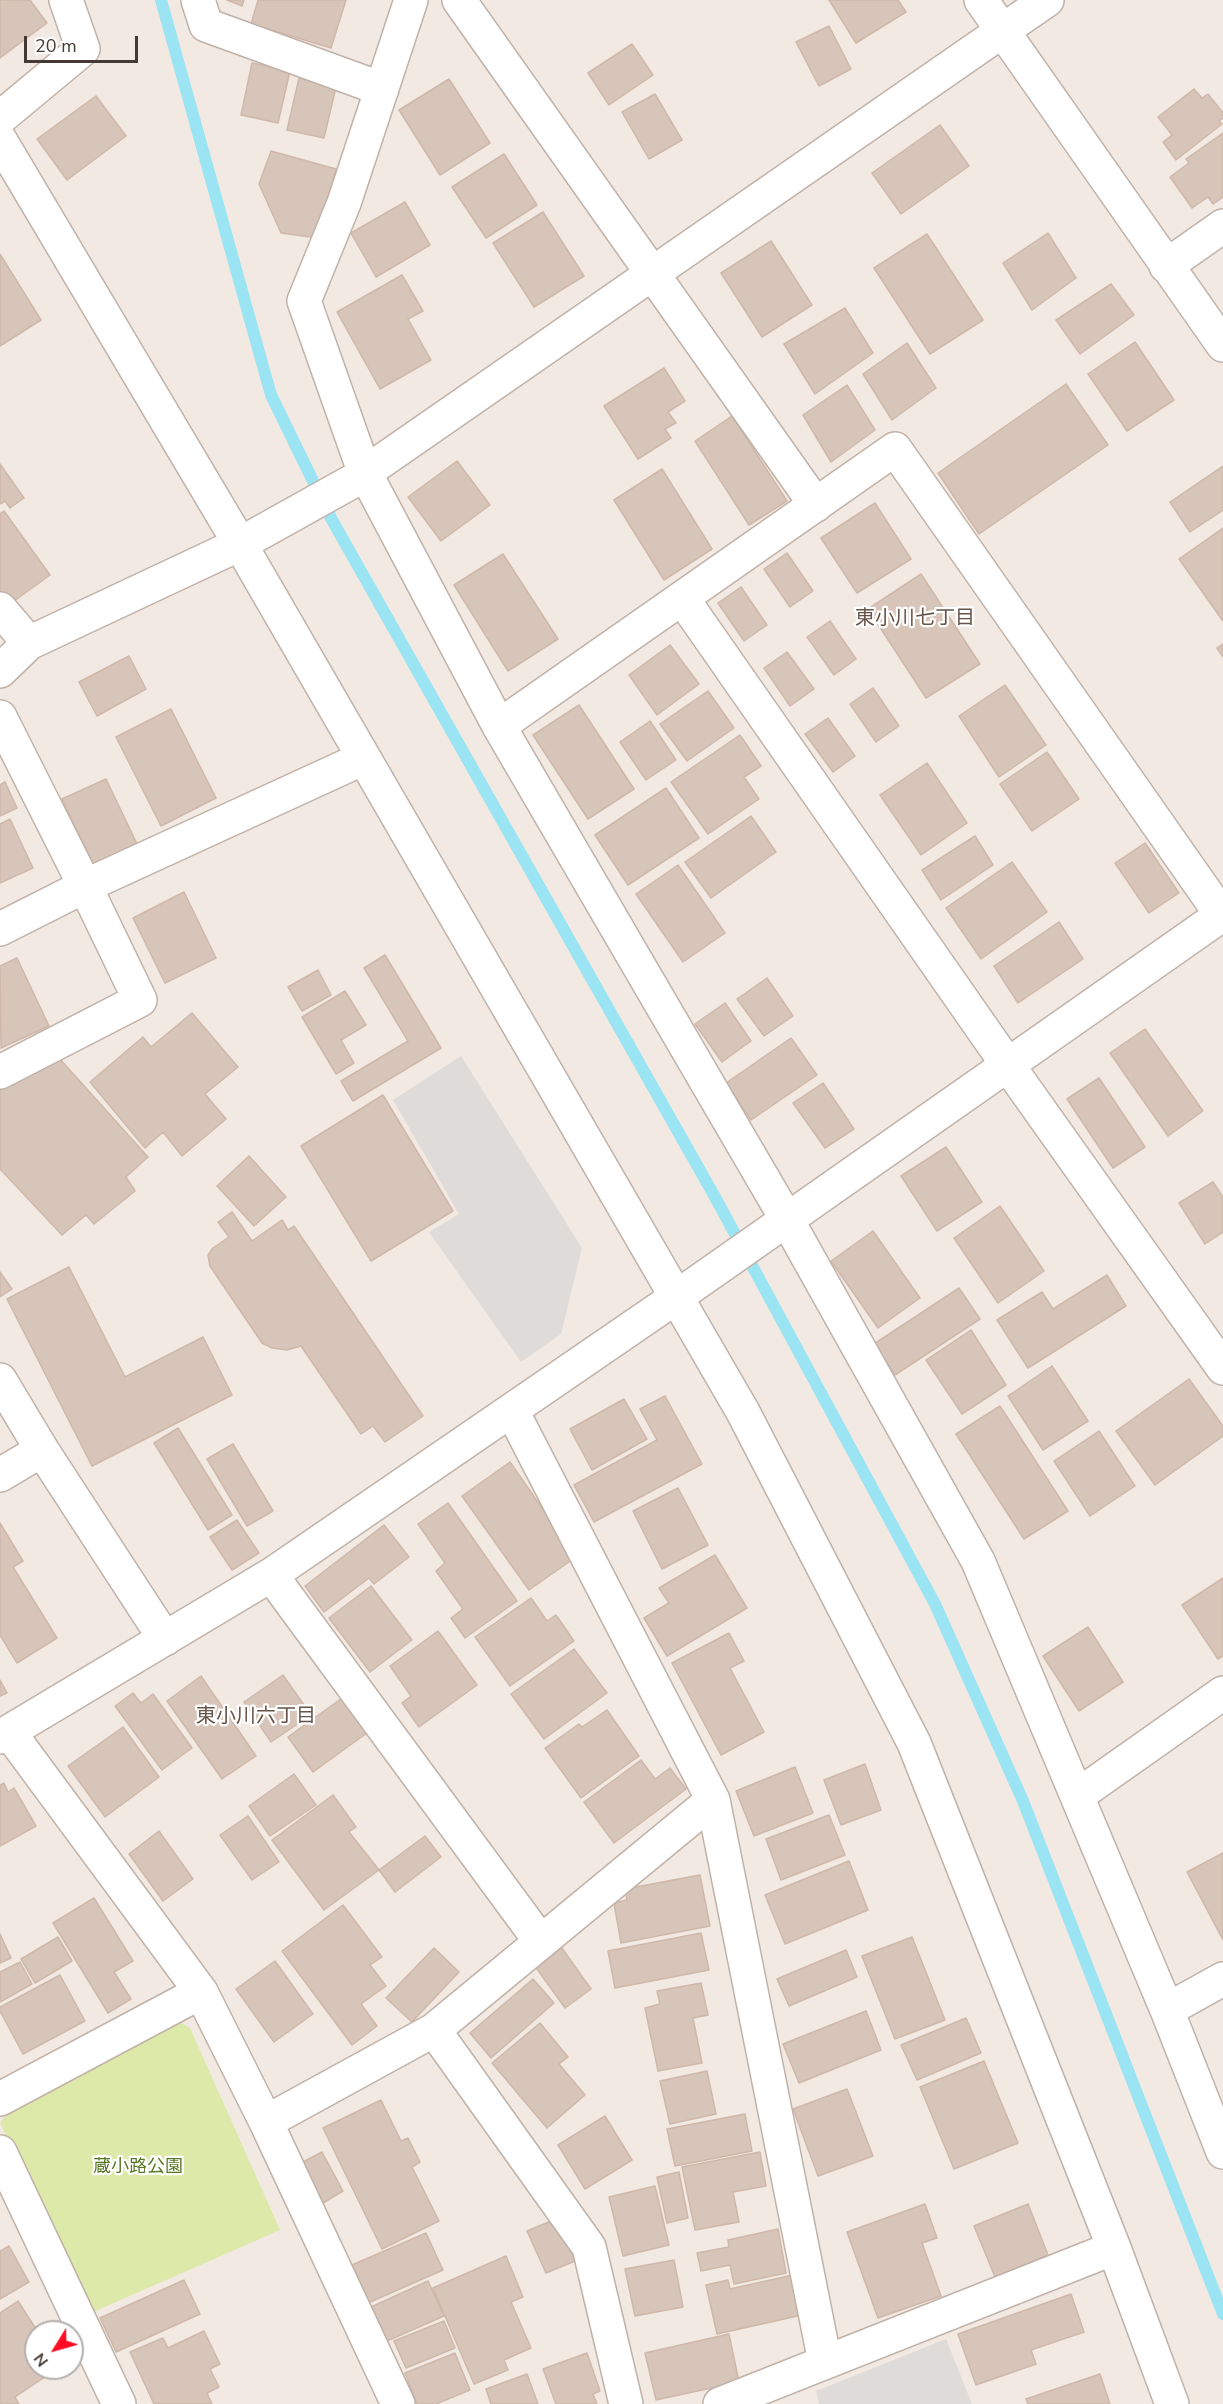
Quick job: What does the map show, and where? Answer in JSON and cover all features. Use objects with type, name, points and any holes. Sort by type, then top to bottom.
[{"type":"street","points":[[0,118],[83,49],[66,0]]},
{"type":"street","points":[[198,0],[206,25],[382,88]]},
{"type":"street","points":[[411,0],[344,203],[304,301],[358,476],[978,1561],[1167,2010],[1223,2152]]},
{"type":"street","points":[[459,0],[816,505]]},
{"type":"street","points":[[981,0],[1223,345]]},
{"type":"street","points":[[0,671],[29,643],[240,544],[358,476],[1047,0]]},
{"type":"street","points":[[0,140],[240,544],[743,1412],[914,1743],[1114,2248],[1172,2404]]},
{"type":"street","points":[[1166,266],[1223,226]]},
{"type":"street","points":[[398,2404],[266,2122],[201,1992],[4,1734],[271,1575],[675,1298],[1006,1064],[1222,915],[895,449],[499,726]]},
{"type":"street","points":[[682,598],[1006,1064],[1223,1368]]},
{"type":"street","points":[[0,609],[29,643]]},
{"type":"street","points":[[0,717],[140,999],[0,1072]]},
{"type":"street","points":[[0,929],[85,886],[364,758]]},
{"type":"street","points":[[0,1380],[42,1450],[165,1639]]},
{"type":"street","points":[[512,1411],[713,1800],[825,2362]]},
{"type":"street","points":[[0,1474],[42,1450]]},
{"type":"street","points":[[271,1575],[541,1942]]},
{"type":"street","points":[[1077,1796],[1223,1693]]},
{"type":"street","points":[[266,2122],[434,2030],[713,1800]]},
{"type":"street","points":[[1167,2010],[1223,1979]]},
{"type":"street","points":[[0,2099],[201,1992]]},
{"type":"street","points":[[434,2030],[589,2247],[626,2404]]},
{"type":"street","points":[[0,2152],[119,2404]]},
{"type":"street","points":[[720,2404],[1114,2248]]},
{"type":"green space","name":"蔵小路公園","points":[[174,2019],[190,2028],[280,2230],[91,2313],[0,2123],[10,2109]]},
{"type":"shaded area","points":[[461,1056],[582,1248],[561,1334],[521,1362],[429,1232],[459,1214],[393,1100]]},
{"type":"shaded area","points":[[946,2339],[972,2404],[819,2404],[816,2391]]},
{"type":"building","points":[[0,0],[30,0],[47,23],[0,58]]},
{"type":"building","points":[[227,0],[244,0],[242,6]]},
{"type":"building","points":[[258,0],[346,0],[331,48],[251,24]]},
{"type":"building","points":[[829,0],[898,0],[906,12],[856,43]]},
{"type":"building","points":[[829,26],[851,69],[819,86],[796,42]]},
{"type":"building","points":[[632,44],[653,75],[609,105],[588,73]]},
{"type":"building","points":[[252,63],[290,71],[278,123],[241,115]]},
{"type":"building","points":[[299,78],[336,87],[324,138],[287,130]]},
{"type":"building","points":[[449,79],[490,143],[440,175],[399,110]]},
{"type":"building","points":[[1194,89],[1202,98],[1208,94],[1223,113],[1223,118],[1219,121],[1222,124],[1176,160],[1163,142],[1172,135],[1158,117]]},
{"type":"building","points":[[655,94],[682,140],[649,159],[622,112]]},
{"type":"building","points":[[96,96],[126,136],[67,180],[37,139]]},
{"type":"building","points":[[940,125],[969,166],[901,214],[872,173]]},
{"type":"building","points":[[1223,133],[1223,197],[1213,204],[1208,197],[1192,208],[1170,177],[1189,163],[1186,159]]},
{"type":"building","points":[[271,151],[336,169],[318,238],[281,233],[259,184]]},
{"type":"building","points":[[504,154],[537,205],[486,238],[452,187]]},
{"type":"building","points":[[405,202],[430,245],[376,277],[351,233]]},
{"type":"building","points":[[543,212],[584,276],[534,307],[493,243]]},
{"type":"building","points":[[1048,233],[1076,278],[1032,310],[1003,263]]},
{"type":"building","points":[[927,234],[983,320],[930,354],[874,268]]},
{"type":"building","points":[[771,241],[812,305],[762,337],[721,273]]},
{"type":"building","points":[[0,254],[41,320],[0,346]]},
{"type":"building","points":[[402,275],[423,311],[408,319],[431,360],[380,389],[337,312]]},
{"type":"building","points":[[1111,284],[1134,315],[1080,354],[1056,320]]},
{"type":"building","points":[[845,308],[873,353],[815,394],[784,344]]},
{"type":"building","points":[[1135,342],[1174,400],[1127,431],[1088,374]]},
{"type":"building","points":[[907,343],[936,388],[892,420],[863,374]]},
{"type":"building","points":[[664,368],[685,401],[668,412],[676,423],[665,429],[671,438],[638,459],[604,406]]},
{"type":"building","points":[[1066,384],[1108,445],[979,534],[938,473]]},
{"type":"building","points":[[847,385],[875,430],[831,462],[803,415]]},
{"type":"building","points":[[732,416],[787,501],[749,525],[695,441]]},
{"type":"building","points":[[457,461],[490,505],[441,541],[408,497]]},
{"type":"building","points":[[0,464],[24,498],[10,508],[5,501],[0,504]]},
{"type":"building","points":[[1223,466],[1223,510],[1190,532],[1170,502]]},
{"type":"building","points":[[662,469],[712,549],[664,580],[614,500]]},
{"type":"building","points":[[875,503],[911,559],[857,593],[821,538]]},
{"type":"building","points":[[4,511],[50,575],[10,604],[0,590],[0,514]]},
{"type":"building","points":[[1223,528],[1223,621],[1179,559]]},
{"type":"building","points":[[787,553],[813,591],[790,607],[764,569]]},
{"type":"building","points":[[503,554],[558,639],[508,671],[454,585]]},
{"type":"building","points":[[921,574],[980,664],[926,698],[868,609]]},
{"type":"building","points":[[741,587],[767,625],[744,641],[718,603]]},
{"type":"building","points":[[830,621],[856,659],[834,675],[807,637]]},
{"type":"building","points":[[1223,644],[1223,657],[1217,648]]},
{"type":"building","points":[[670,645],[699,684],[657,715],[629,675]]},
{"type":"building","points":[[787,652],[814,689],[790,706],[764,668]]},
{"type":"building","points":[[129,656],[146,689],[97,716],[79,682]]},
{"type":"building","points":[[1005,685],[1046,745],[999,777],[959,716]]},
{"type":"building","points":[[873,688],[899,726],[876,742],[850,704]]},
{"type":"building","points":[[708,691],[734,728],[687,761],[660,724]]},
{"type":"building","points":[[579,705],[634,789],[588,819],[533,735]]},
{"type":"building","points":[[171,709],[216,798],[161,826],[116,737]]},
{"type":"building","points":[[828,718],[855,756],[833,772],[805,734]]},
{"type":"building","points":[[650,721],[676,760],[646,780],[620,742]]},
{"type":"building","points":[[740,735],[761,766],[744,777],[759,799],[708,834],[671,782]]},
{"type":"building","points":[[1047,752],[1079,799],[1032,831],[1000,784]]},
{"type":"building","points":[[927,763],[967,823],[921,855],[880,795]]},
{"type":"building","points":[[106,779],[138,846],[94,866],[62,799]]},
{"type":"building","points":[[5,782],[17,808],[0,816],[0,785]]},
{"type":"building","points":[[666,788],[699,838],[628,885],[595,835]]},
{"type":"building","points":[[751,816],[776,852],[711,898],[685,862]]},
{"type":"building","points":[[10,819],[33,868],[0,883],[0,824]]},
{"type":"building","points":[[975,836],[993,865],[941,900],[922,870]]},
{"type":"building","points":[[1145,843],[1179,893],[1149,913],[1115,863]]},
{"type":"building","points":[[1012,862],[1047,912],[981,959],[946,908]]},
{"type":"building","points":[[678,865],[725,933],[683,962],[636,894]]},
{"type":"building","points":[[184,892],[216,958],[165,983],[133,918]]},
{"type":"building","points":[[1059,922],[1083,959],[1018,1003],[994,966]]},
{"type":"building","points":[[385,955],[441,1048],[353,1101],[341,1081],[408,1041],[364,968]]},
{"type":"building","points":[[17,958],[49,1026],[1,1048],[0,966]]},
{"type":"building","points":[[318,970],[331,995],[302,1011],[288,987]]},
{"type":"building","points":[[767,978],[793,1016],[764,1036],[737,999]]},
{"type":"building","points":[[345,991],[366,1025],[341,1040],[354,1063],[336,1074],[302,1017]]},
{"type":"building","points":[[725,1003],[751,1041],[722,1062],[695,1024]]},
{"type":"building","points":[[192,1013],[238,1067],[205,1094],[226,1119],[182,1156],[163,1132],[145,1148],[90,1082],[143,1037],[151,1047]]},
{"type":"building","points":[[1145,1029],[1203,1111],[1168,1136],[1110,1053]]},
{"type":"building","points":[[791,1038],[817,1075],[751,1120],[726,1083]]},
{"type":"building","points":[[59,1058],[148,1157],[126,1177],[135,1191],[94,1224],[86,1215],[62,1235],[0,1169],[0,1086]]},
{"type":"building","points":[[1099,1078],[1145,1147],[1113,1168],[1067,1099]]},
{"type":"building","points":[[823,1083],[854,1129],[825,1148],[793,1103]]},
{"type":"building","points":[[383,1095],[453,1211],[371,1261],[301,1146]]},
{"type":"building","points":[[946,1147],[982,1202],[937,1231],[901,1176]]},
{"type":"building","points":[[249,1156],[286,1197],[254,1226],[217,1186]]},
{"type":"building","points":[[1213,1182],[1223,1197],[1223,1232],[1205,1244],[1179,1203]]},
{"type":"building","points":[[1000,1206],[1044,1271],[998,1303],[954,1238]]},
{"type":"building","points":[[232,1212],[252,1241],[282,1220],[288,1230],[294,1226],[423,1416],[385,1442],[373,1426],[361,1434],[301,1346],[287,1350],[272,1348],[262,1343],[210,1266],[208,1255],[213,1248],[229,1237],[218,1222]]},
{"type":"building","points":[[873,1231],[920,1298],[878,1328],[831,1261]]},
{"type":"building","points":[[69,1267],[125,1377],[203,1337],[232,1395],[92,1466],[7,1299]]},
{"type":"building","points":[[0,1272],[12,1289],[0,1297]]},
{"type":"building","points":[[1107,1275],[1126,1306],[1028,1368],[997,1320],[1042,1292],[1053,1309]]},
{"type":"building","points":[[959,1288],[980,1319],[895,1375],[874,1344]]},
{"type":"building","points":[[971,1330],[1006,1385],[962,1414],[926,1360]]},
{"type":"building","points":[[1052,1366],[1088,1421],[1043,1450],[1008,1396]]},
{"type":"building","points":[[1189,1379],[1223,1426],[1223,1436],[1155,1485],[1116,1431]]},
{"type":"building","points":[[665,1396],[702,1464],[594,1522],[574,1485],[657,1440],[640,1409]]},
{"type":"building","points":[[624,1399],[647,1439],[592,1470],[570,1429]]},
{"type":"building","points":[[1000,1406],[1068,1511],[1024,1539],[956,1434]]},
{"type":"building","points":[[178,1428],[232,1515],[208,1530],[154,1443]]},
{"type":"building","points":[[1099,1431],[1135,1486],[1090,1516],[1054,1461]]},
{"type":"building","points":[[233,1444],[273,1511],[247,1526],[207,1459]]},
{"type":"building","points":[[510,1462],[576,1557],[529,1590],[462,1496]]},
{"type":"building","points":[[678,1488],[708,1545],[662,1569],[633,1511]]},
{"type":"building","points":[[448,1503],[517,1601],[465,1638],[451,1618],[463,1609],[436,1571],[445,1563],[418,1524]]},
{"type":"building","points":[[237,1520],[259,1553],[232,1570],[210,1537]]},
{"type":"building","points":[[0,1523],[23,1561],[13,1567],[57,1638],[17,1663],[0,1635]]},
{"type":"building","points":[[384,1525],[409,1557],[374,1584],[369,1578],[324,1612],[305,1586]]},
{"type":"building","points":[[715,1555],[747,1608],[667,1656],[644,1618],[669,1603],[659,1588]]},
{"type":"building","points":[[1223,1578],[1223,1656],[1218,1659],[1182,1605]]},
{"type":"building","points":[[371,1586],[412,1640],[370,1672],[329,1618]]},
{"type":"building","points":[[531,1598],[547,1621],[556,1615],[574,1641],[510,1686],[475,1637]]},
{"type":"building","points":[[1088,1627],[1123,1682],[1079,1711],[1043,1656]]},
{"type":"building","points":[[438,1631],[477,1685],[419,1727],[402,1703],[411,1696],[390,1666]]},
{"type":"building","points":[[729,1633],[744,1661],[730,1668],[764,1732],[721,1755],[672,1663]]},
{"type":"building","points":[[574,1649],[607,1693],[544,1739],[511,1694]]},
{"type":"building","points":[[283,1675],[311,1715],[271,1742],[244,1702]]},
{"type":"building","points":[[201,1676],[256,1756],[222,1779],[167,1701]]},
{"type":"building","points":[[0,1680],[7,1693],[0,1696]]},
{"type":"building","points":[[133,1693],[141,1703],[153,1694],[192,1748],[162,1770],[115,1706]]},
{"type":"building","points":[[342,1698],[367,1733],[313,1772],[288,1737]]},
{"type":"building","points":[[607,1710],[639,1756],[581,1798],[545,1748],[579,1724],[582,1727]]},
{"type":"building","points":[[123,1727],[159,1777],[105,1817],[68,1766]]},
{"type":"building","points":[[641,1760],[655,1779],[670,1768],[686,1789],[614,1843],[584,1802]]},
{"type":"building","points":[[865,1764],[881,1810],[841,1825],[824,1780]]},
{"type":"building","points":[[795,1767],[813,1813],[754,1836],[736,1791]]},
{"type":"building","points":[[294,1774],[316,1805],[270,1836],[249,1806]]},
{"type":"building","points":[[4,1783],[8,1792],[14,1788],[36,1826],[0,1846],[0,1785]]},
{"type":"building","points":[[333,1795],[356,1827],[349,1832],[379,1870],[324,1910],[272,1840]]},
{"type":"building","points":[[829,1815],[845,1855],[781,1880],[766,1839]]},
{"type":"building","points":[[248,1816],[279,1862],[252,1880],[220,1835]]},
{"type":"building","points":[[159,1831],[193,1879],[163,1901],[129,1854]]},
{"type":"building","points":[[425,1836],[441,1857],[395,1892],[379,1870]]},
{"type":"building","points":[[1223,1853],[1223,1940],[1187,1872]]},
{"type":"building","points":[[849,1861],[868,1910],[785,1944],[765,1895]]},
{"type":"building","points":[[700,1875],[710,1926],[621,1943],[614,1903],[627,1900],[625,1889]]},
{"type":"building","points":[[94,1898],[133,1961],[114,1972],[131,1999],[108,2013],[53,1923]]},
{"type":"building","points":[[343,1905],[382,1957],[370,1965],[386,1986],[361,2004],[377,2026],[352,2045],[282,1951]]},
{"type":"building","points":[[701,1933],[709,1970],[615,1988],[608,1951]]},
{"type":"building","points":[[0,1934],[11,1958],[0,1963]]},
{"type":"building","points":[[58,1937],[72,1961],[35,1983],[21,1959]]},
{"type":"building","points":[[912,1937],[945,2020],[895,2039],[862,1956]]},
{"type":"building","points":[[559,1944],[591,1989],[565,2008],[532,1962]]},
{"type":"building","points":[[434,1948],[459,1972],[412,2022],[386,1998]]},
{"type":"building","points":[[846,1950],[857,1977],[789,2006],[777,1979]]},
{"type":"building","points":[[275,1961],[313,2014],[274,2042],[236,1989]]},
{"type":"building","points":[[20,1962],[32,1984],[0,2002],[0,1972]]},
{"type":"building","points":[[60,1975],[85,2021],[23,2054],[0,2007]]},
{"type":"building","points":[[533,1979],[554,2003],[491,2058],[470,2033]]},
{"type":"building","points":[[701,1983],[708,2015],[693,2018],[702,2063],[658,2071],[645,2008],[660,2004],[657,1991]]},
{"type":"building","points":[[866,2011],[881,2050],[799,2083],[783,2044]]},
{"type":"building","points":[[966,2018],[981,2053],[917,2080],[901,2045]]},
{"type":"building","points":[[540,2023],[568,2057],[559,2064],[585,2095],[547,2128],[492,2063]]},
{"type":"building","points":[[984,2061],[1018,2143],[954,2169],[920,2087]]},
{"type":"building","points":[[707,2071],[716,2114],[670,2124],[660,2081]]},
{"type":"building","points":[[847,2089],[873,2156],[818,2176],[793,2109]]},
{"type":"building","points":[[381,2100],[401,2141],[408,2138],[420,2162],[412,2167],[439,2221],[382,2249],[323,2128]]},
{"type":"building","points":[[745,2114],[752,2151],[675,2166],[667,2129]]},
{"type":"building","points":[[605,2116],[632,2160],[585,2189],[558,2145]]},
{"type":"building","points":[[322,2152],[343,2191],[323,2203],[301,2163]]},
{"type":"building","points":[[760,2152],[766,2186],[733,2192],[739,2222],[695,2230],[682,2167]]},
{"type":"building","points":[[679,2172],[688,2218],[667,2223],[657,2177]]},
{"type":"building","points":[[655,2186],[669,2245],[623,2256],[609,2197]]},
{"type":"building","points":[[925,2204],[937,2238],[922,2243],[941,2296],[878,2318],[847,2232]]},
{"type":"building","points":[[1028,2204],[1048,2255],[995,2277],[974,2226]]},
{"type":"building","points":[[556,2219],[575,2261],[546,2273],[527,2231]]},
{"type":"building","points":[[778,2229],[786,2273],[734,2284],[730,2265],[701,2271],[697,2253],[729,2247],[728,2240]]},
{"type":"building","points":[[426,2233],[443,2270],[368,2303],[352,2265]]},
{"type":"building","points":[[9,2246],[29,2282],[0,2299],[0,2251]]},
{"type":"building","points":[[506,2256],[523,2297],[511,2302],[531,2348],[504,2360],[508,2370],[474,2384],[433,2288]]},
{"type":"building","points":[[674,2260],[683,2307],[635,2316],[625,2269]]},
{"type":"building","points":[[793,2275],[802,2315],[717,2334],[706,2285],[728,2280],[730,2289]]},
{"type":"building","points":[[184,2280],[200,2314],[116,2352],[100,2318]]},
{"type":"building","points":[[428,2281],[444,2316],[387,2341],[371,2307]]},
{"type":"building","points":[[1071,2294],[1084,2332],[1031,2350],[1036,2364],[976,2385],[958,2334]]},
{"type":"building","points":[[18,2301],[30,2320],[24,2320],[24,2380],[40,2380],[15,2397],[19,2404],[0,2404],[0,2313]]},
{"type":"building","points":[[444,2321],[455,2348],[406,2368],[394,2341]]},
{"type":"building","points":[[204,2331],[220,2364],[210,2369],[219,2387],[207,2393],[212,2404],[154,2404],[130,2352],[163,2338],[168,2348]]},
{"type":"building","points":[[729,2334],[739,2382],[656,2400],[645,2353]]},
{"type":"building","points":[[455,2353],[470,2390],[436,2404],[417,2404],[405,2373]]},
{"type":"building","points":[[587,2353],[600,2391],[593,2394],[597,2404],[556,2404],[543,2369]]},
{"type":"building","points":[[527,2374],[538,2404],[491,2404],[486,2389]]},
{"type":"building","points":[[1100,2374],[1110,2404],[1028,2404],[1026,2399]]},
{"type":"waterway","points":[[161,0],[271,395],[332,520],[715,1197],[935,1604],[1023,1801],[1223,2314]]},
{"type":"district","name":"東小川七丁目","points":[[915,619]]},
{"type":"district","name":"東小川六丁目","points":[[256,1717]]}]
